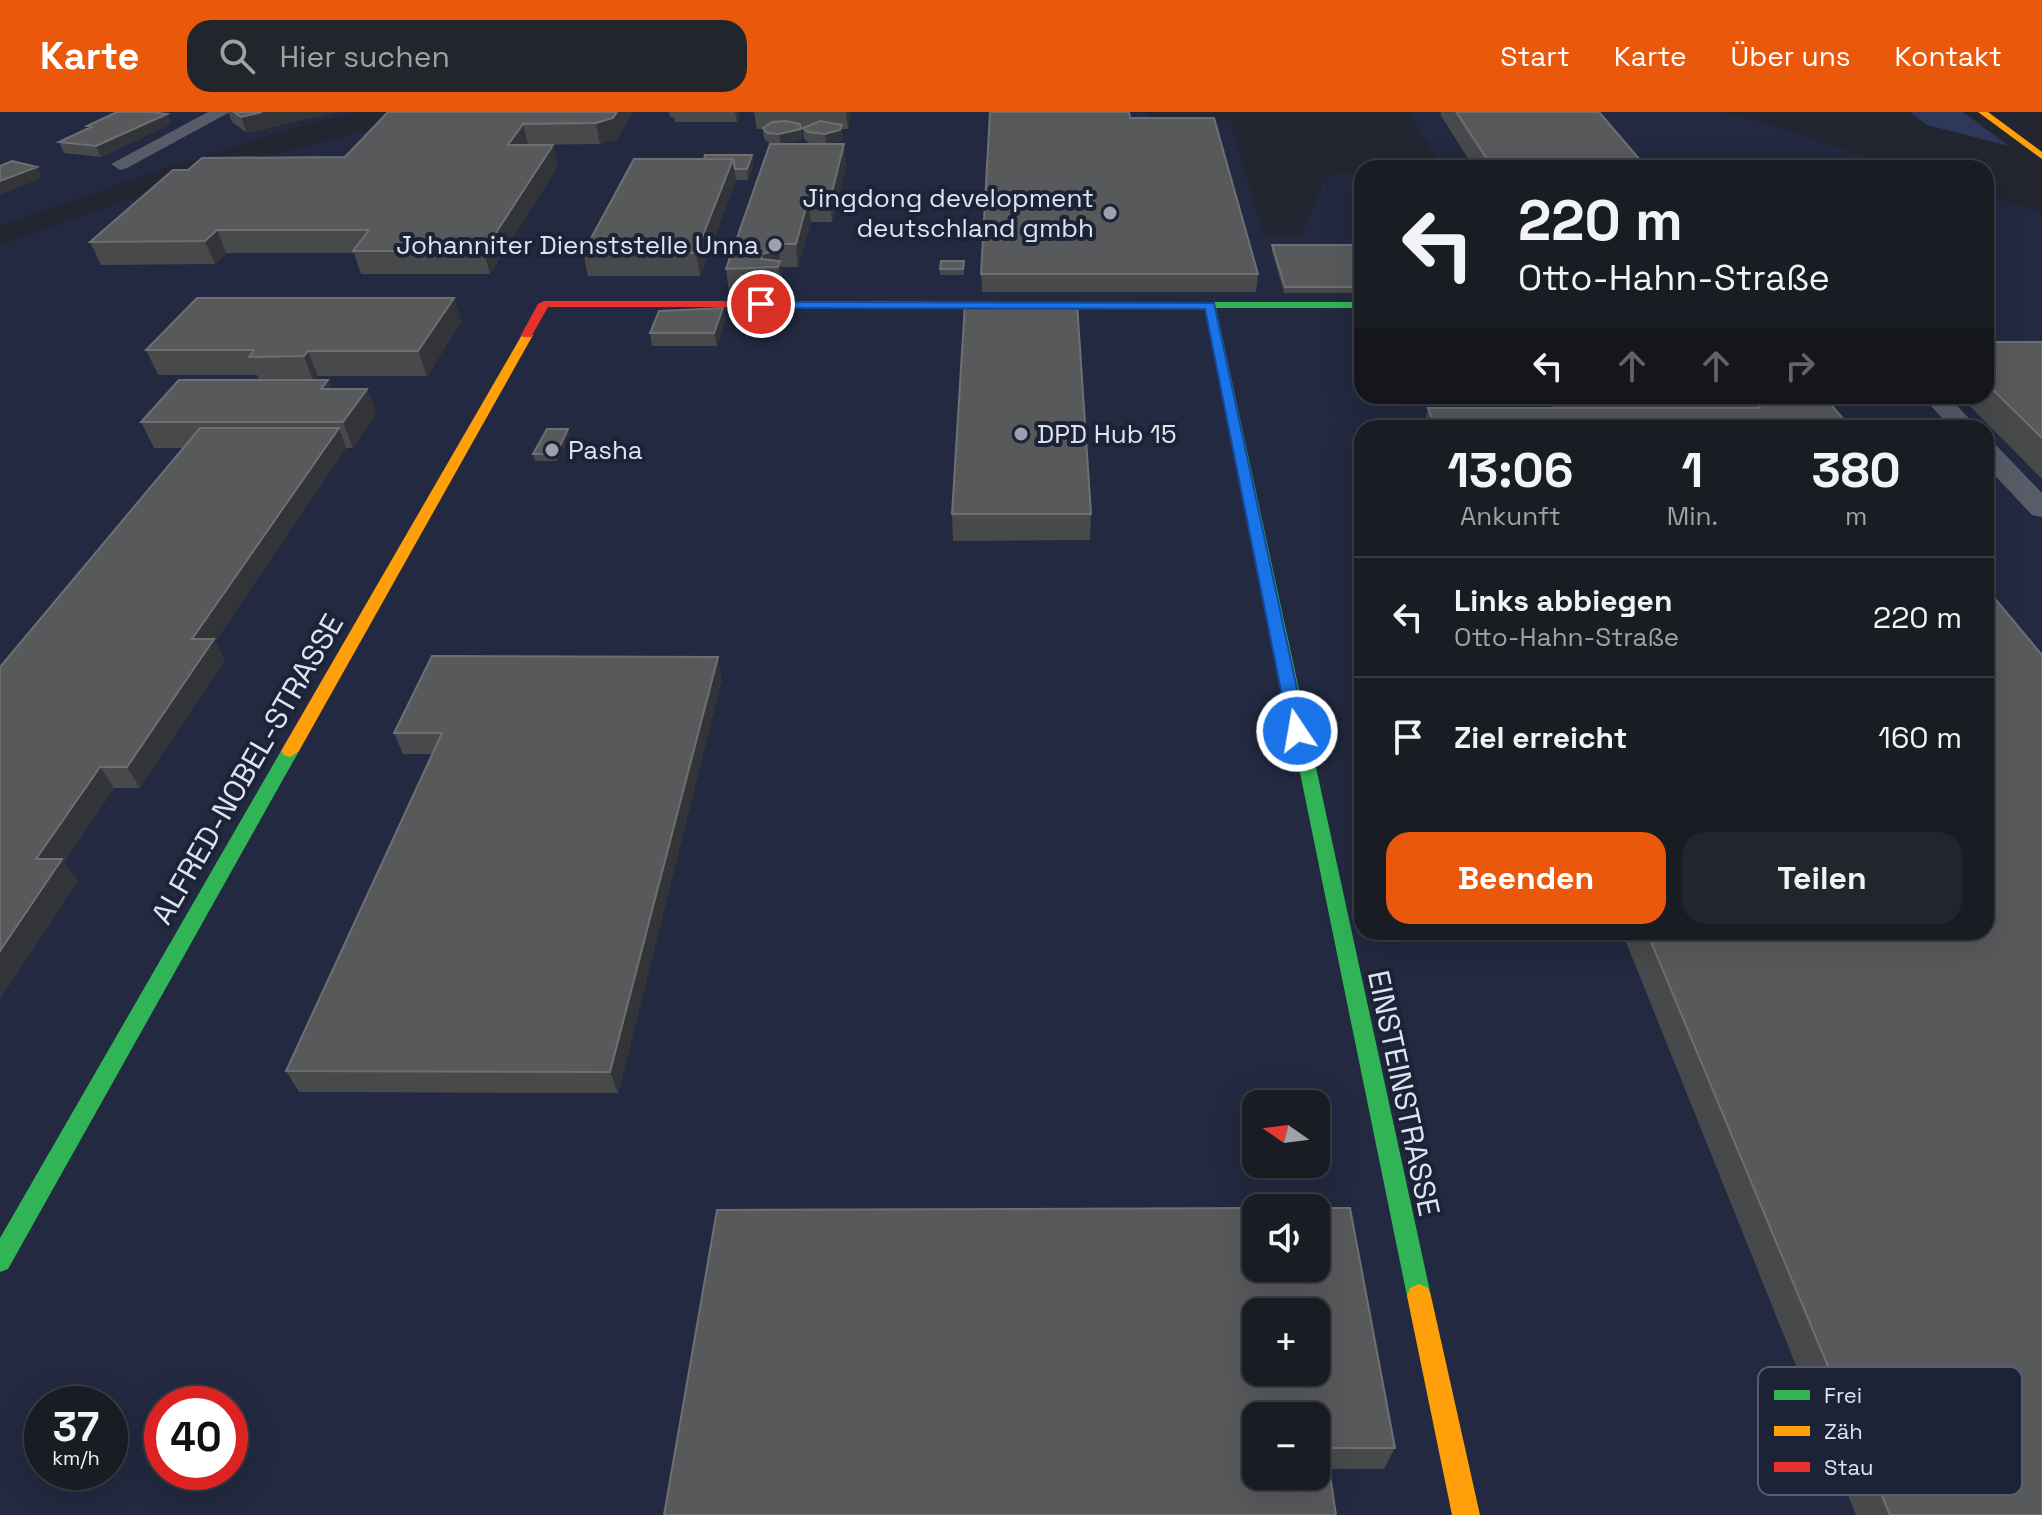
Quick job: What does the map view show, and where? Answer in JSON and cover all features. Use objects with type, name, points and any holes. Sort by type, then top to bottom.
[{"type":"main road","points":[[1982,112],[2041,155]]},
{"type":"main road","points":[[2011,112],[2042,134]]},
{"type":"main road","name":"ALFRED-NOBEL-STRASSE","points":[[0,1261],[544,304],[1210,306]]},
{"type":"main road","points":[[1210,306],[1354,305]]},
{"type":"main road","name":"EINSTEINSTRASSE","points":[[1210,306],[1466,1515]]},
{"type":"street","points":[[120,164],[221,112]]},
{"type":"street","points":[[1942,404],[1957,420]]},
{"type":"street","points":[[1994,458],[2042,509]]},
{"type":"shaded area","points":[[0,112],[356,112],[303,125],[146,175],[0,226]]},
{"type":"shaded area","points":[[448,112],[1149,112],[1151,121],[1230,121],[1264,237],[1301,237],[1323,184],[1335,174],[1354,173],[1354,404],[1994,404],[1994,198],[2042,213],[2042,1515],[0,1515],[0,245],[192,177],[412,118]]},
{"type":"shaded area","points":[[1408,112],[1719,112],[1738,115],[1877,160],[1415,159],[1436,158]]},
{"type":"shaded area","points":[[1910,112],[1963,112],[2009,146],[1927,125]]},
{"type":"building","points":[[117,112],[167,114],[96,146],[59,142],[91,127],[87,126]]},
{"type":"building","points":[[234,112],[262,112],[241,117]]},
{"type":"building","points":[[388,112],[617,112],[613,118],[596,123],[523,124],[508,145],[553,145],[484,251],[353,251],[369,230],[217,230],[205,241],[90,242],[173,170],[188,170],[202,158],[345,157]]},
{"type":"building","name":"Jingdong development deutschland gmbh","points":[[990,112],[1129,112],[1130,118],[1214,118],[1258,274],[981,274]]},
{"type":"building","points":[[1456,112],[1599,112],[1640,160],[1488,160]]},
{"type":"building","points":[[820,121],[842,125],[840,130],[825,134],[808,132],[803,128]]},
{"type":"building","points":[[772,122],[800,124],[801,129],[779,134],[767,133],[763,128]]},
{"type":"building","name":"Johanniter Dienststelle Unna","points":[[770,144],[844,144],[830,200],[808,200],[796,244],[778,244],[775,251],[762,254],[761,259],[780,261],[778,267],[726,269]]},
{"type":"building","points":[[705,155],[752,155],[747,169],[735,169],[733,159],[704,159]]},
{"type":"building","points":[[634,159],[733,159],[696,253],[583,253]]},
{"type":"building","points":[[12,161],[37,167],[0,181],[0,166]]},
{"type":"building","points":[[1272,245],[1354,245],[1354,287],[1285,287]]},
{"type":"building","points":[[941,261],[964,261],[963,269],[940,269]]},
{"type":"building","points":[[197,298],[454,298],[418,351],[308,351],[304,356],[249,357],[254,350],[146,350]]},
{"type":"building","name":"DPD Hub 15","points":[[965,303],[1077,303],[1091,514],[952,514]]},
{"type":"building","points":[[723,308],[714,333],[650,333],[659,311]]},
{"type":"building","points":[[1994,342],[2042,342],[2042,438],[1994,391]]},
{"type":"building","points":[[179,380],[328,380],[321,389],[367,389],[343,422],[141,422]]},
{"type":"building","points":[[1757,404],[1831,404],[1844,420],[1433,420],[1428,408],[1760,408]]},
{"type":"building","points":[[200,428],[339,428],[192,639],[214,639],[127,767],[100,767],[36,859],[62,859],[0,951],[0,667]]},
{"type":"building","points":[[547,429],[568,429],[556,454],[533,454]]},
{"type":"building","points":[[1994,598],[2042,655],[2042,1515],[1890,1515],[1882,1495],[2022,1495],[2022,1367],[1828,1367],[1650,940],[1994,940]]},
{"type":"building","points":[[432,656],[718,657],[610,1072],[286,1071],[442,733],[394,733]]},
{"type":"building","points":[[1242,1208],[1242,1282],[1330,1282],[1330,1208],[1350,1208],[1395,1448],[1330,1448],[1330,1402],[1242,1402],[1242,1490],[1330,1490],[1330,1475],[1336,1515],[664,1515],[717,1210]]},
{"type":"traffic: fast","points":[[989,305],[1354,305]]},
{"type":"traffic: fast","points":[[1210,306],[1419,1296]]},
{"type":"traffic: fast","points":[[0,1261],[290,751]]},
{"type":"traffic: slow","points":[[1982,112],[2042,156]]},
{"type":"traffic: slow","points":[[743,304],[989,305]]},
{"type":"traffic: slow","points":[[290,751],[527,335]]},
{"type":"traffic: slow","points":[[1419,1296],[1466,1515]]},
{"type":"traffic: jam","points":[[527,335],[544,304],[743,304]]},
{"type":"place","name":"Jingdong development deutschland gmbh","points":[[1110,213]]},
{"type":"place","name":"Johanniter Dienststelle Unna","points":[[775,245]]},
{"type":"place","name":"DPD Hub 15","points":[[1021,434]]},
{"type":"place","name":"Pasha","points":[[552,450]]},
{"type":"route","points":[[761,304],[1210,306],[1297,731]]}]
